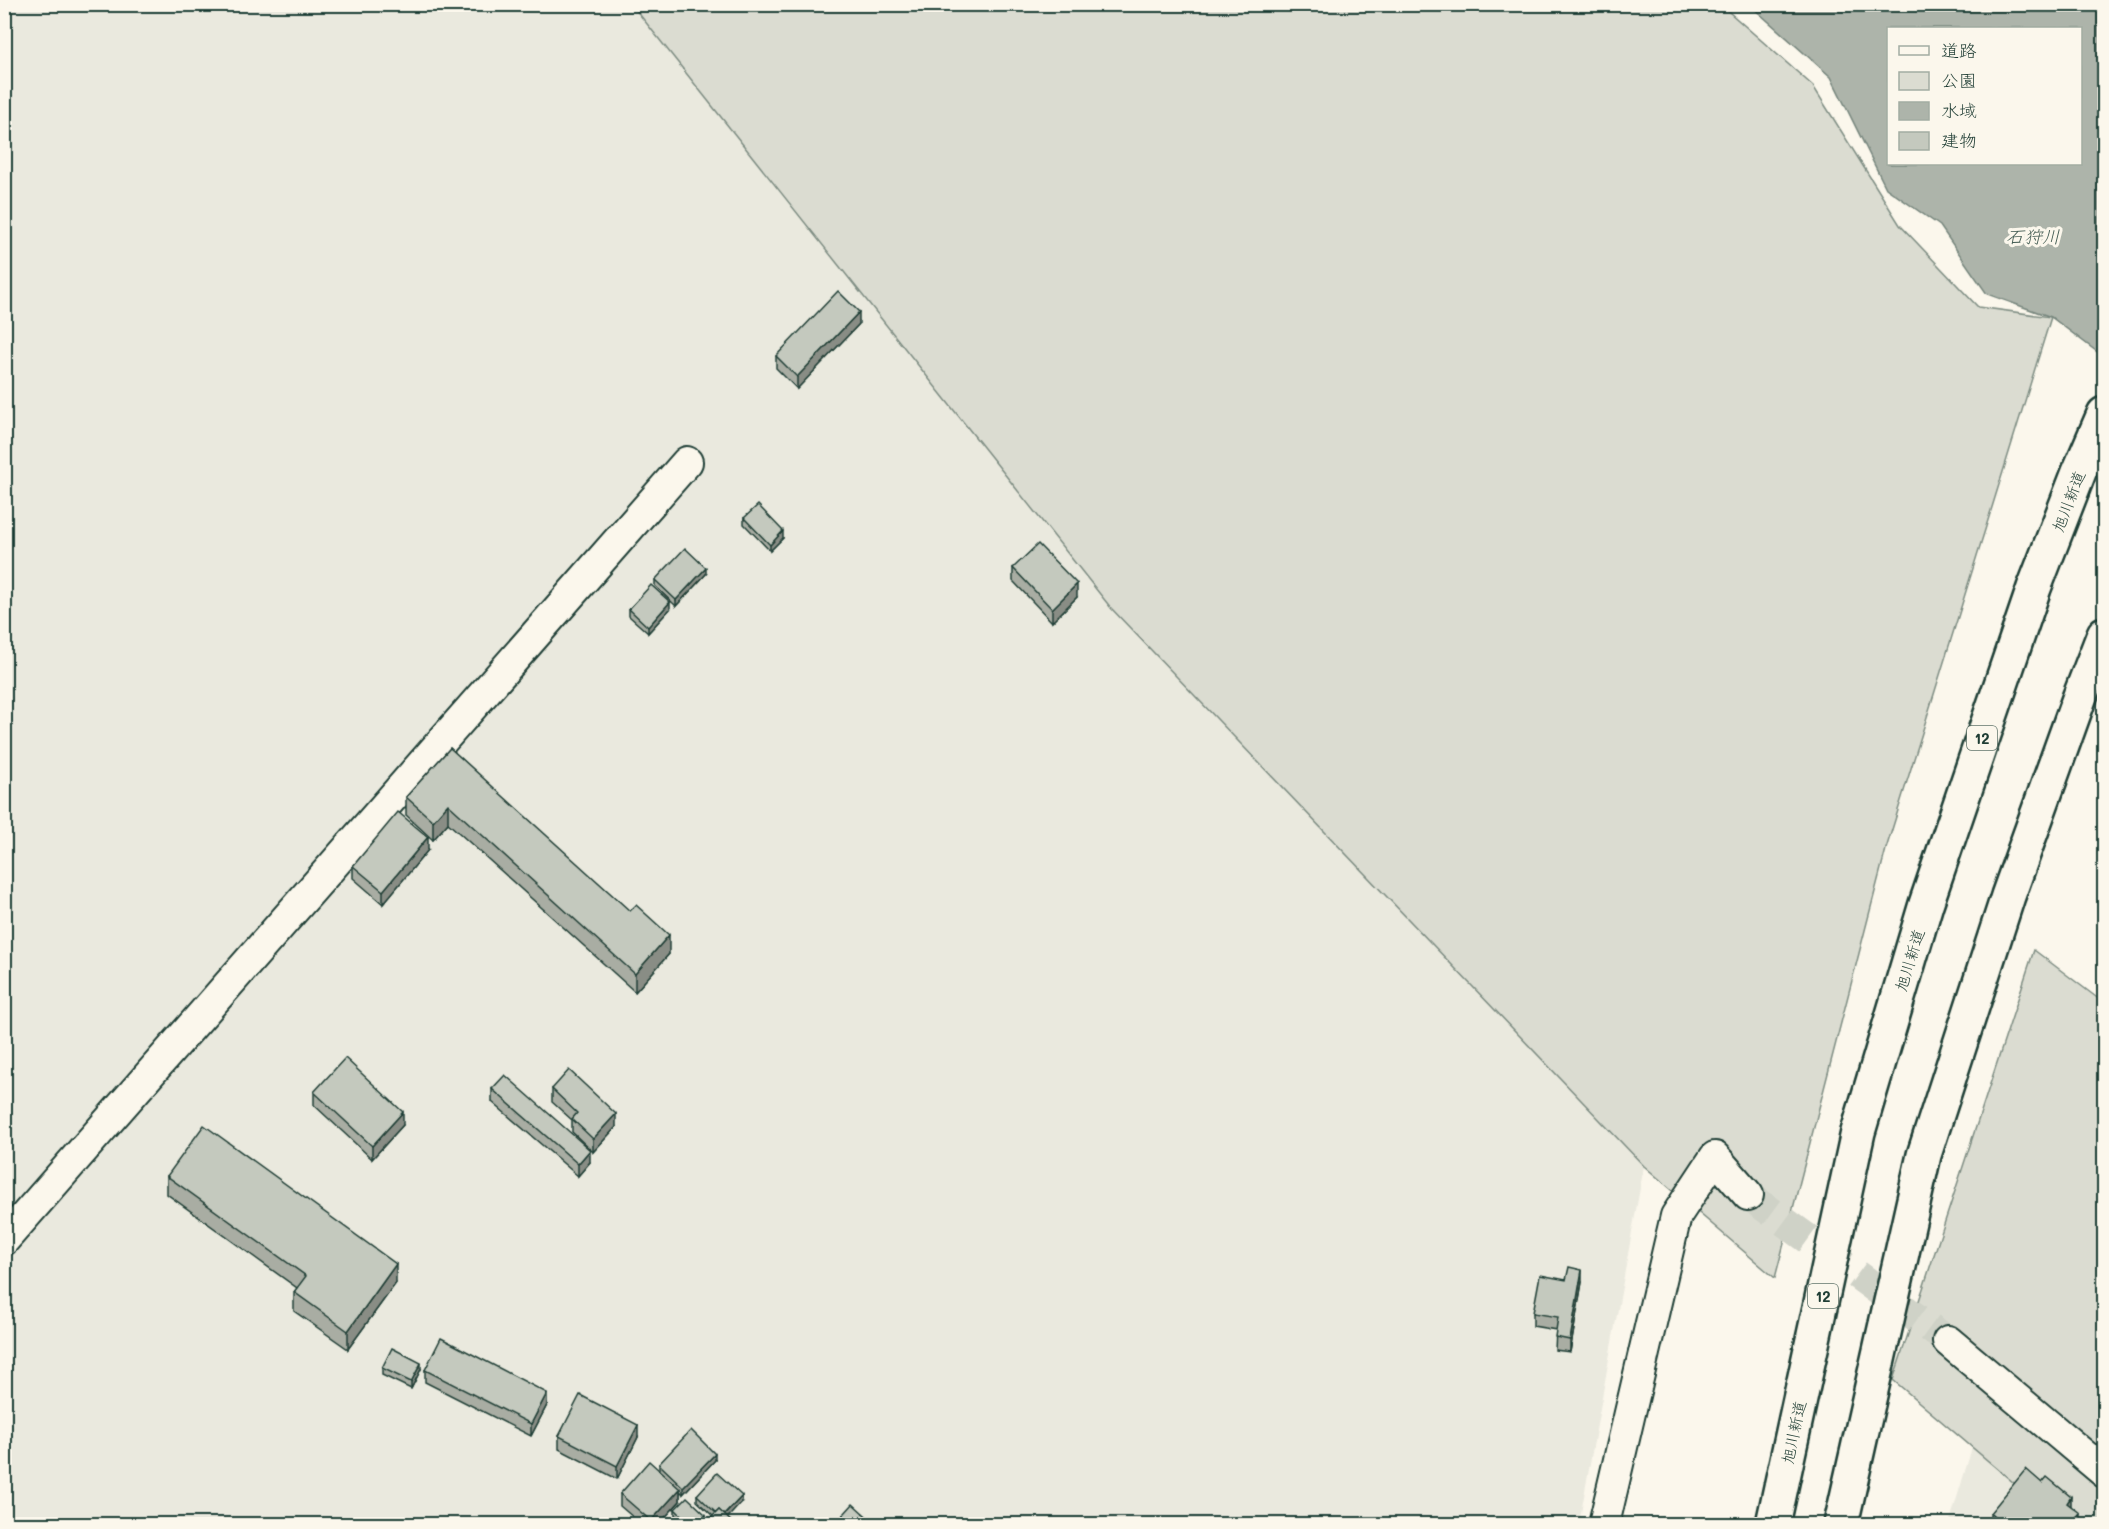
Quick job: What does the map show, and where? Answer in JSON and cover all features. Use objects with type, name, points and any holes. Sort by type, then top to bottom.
[{"type":"highway","name":"旭川新道","points":[[1773,1524],[1858,1132],[1877,1068],[1926,904],[2034,588],[2104,414]]},
{"type":"highway","points":[[1841,1524],[1924,1155],[2008,896],[2104,634]]},
{"type":"street","points":[[4,1240],[687,462]]},
{"type":"street","points":[[1604,1524],[1677,1216],[1715,1157],[1748,1195]]},
{"type":"street","points":[[1948,1341],[2104,1472]]},
{"type":"shaded area","points":[[5,5],[632,5],[1111,608],[1644,1166],[1579,1524],[5,1524]]},
{"type":"shaded area","points":[[1972,1448],[2062,1524],[1949,1524]]},
{"type":"green space","points":[[632,5],[1721,5],[1813,86],[1900,225],[1978,307],[2051,317],[1886,849],[1775,1278],[1644,1166],[1111,608]]},
{"type":"green space","points":[[2034,950],[2104,1003],[2104,1524],[2062,1524],[1893,1380]]},
{"type":"water","name":"石狩川","points":[[1750,5],[2104,5],[2104,357],[2051,317],[1987,294],[1940,226],[1886,188],[1831,77]]},
{"type":"building","points":[[838,291],[859,312],[797,377],[776,356]]},
{"type":"building","points":[[758,505],[783,531],[770,545],[744,518]]},
{"type":"building","points":[[1038,544],[1077,584],[1052,609],[1013,568]]},
{"type":"building","points":[[685,548],[706,568],[676,600],[655,580]]},
{"type":"building","points":[[651,585],[670,602],[648,627],[629,609]]},
{"type":"building","points":[[450,748],[630,911],[636,905],[669,935],[635,974],[448,804],[433,821],[406,797]]},
{"type":"building","points":[[398,812],[428,837],[383,891],[353,866]]},
{"type":"building","points":[[345,1058],[403,1112],[372,1146],[314,1092]]},
{"type":"building","points":[[569,1070],[616,1114],[593,1139],[572,1119],[577,1113],[552,1089]]},
{"type":"building","points":[[505,1075],[590,1150],[578,1164],[492,1089]]},
{"type":"building","points":[[204,1125],[396,1264],[348,1331],[294,1292],[306,1276],[167,1176]]},
{"type":"building","points":[[1569,1267],[1582,1270],[1570,1340],[1555,1337],[1558,1317],[1533,1313],[1540,1275],[1566,1280]]},
{"type":"building","points":[[441,1338],[547,1393],[531,1424],[425,1370]]},
{"type":"building","points":[[392,1348],[421,1363],[411,1382],[382,1368]]},
{"type":"building","points":[[580,1395],[638,1425],[617,1466],[559,1436]]},
{"type":"building","points":[[691,1430],[715,1454],[683,1487],[659,1464]]},
{"type":"building","points":[[649,1461],[680,1489],[651,1521],[620,1494]]},
{"type":"building","points":[[2026,1469],[2042,1483],[2047,1477],[2071,1497],[2067,1503],[2080,1513],[2070,1524],[1992,1524],[1996,1519],[1990,1513]]},
{"type":"building","points":[[717,1473],[742,1496],[724,1515],[719,1510],[716,1513],[697,1495]]},
{"type":"building","points":[[687,1497],[706,1515],[696,1524],[690,1524],[675,1509]]},
{"type":"building","points":[[853,1504],[875,1524],[835,1524]]},
{"type":"building","points":[[719,1510],[734,1524],[705,1524]]},
{"type":"tunnel","points":[[1748,1195],[1948,1341]]}]
